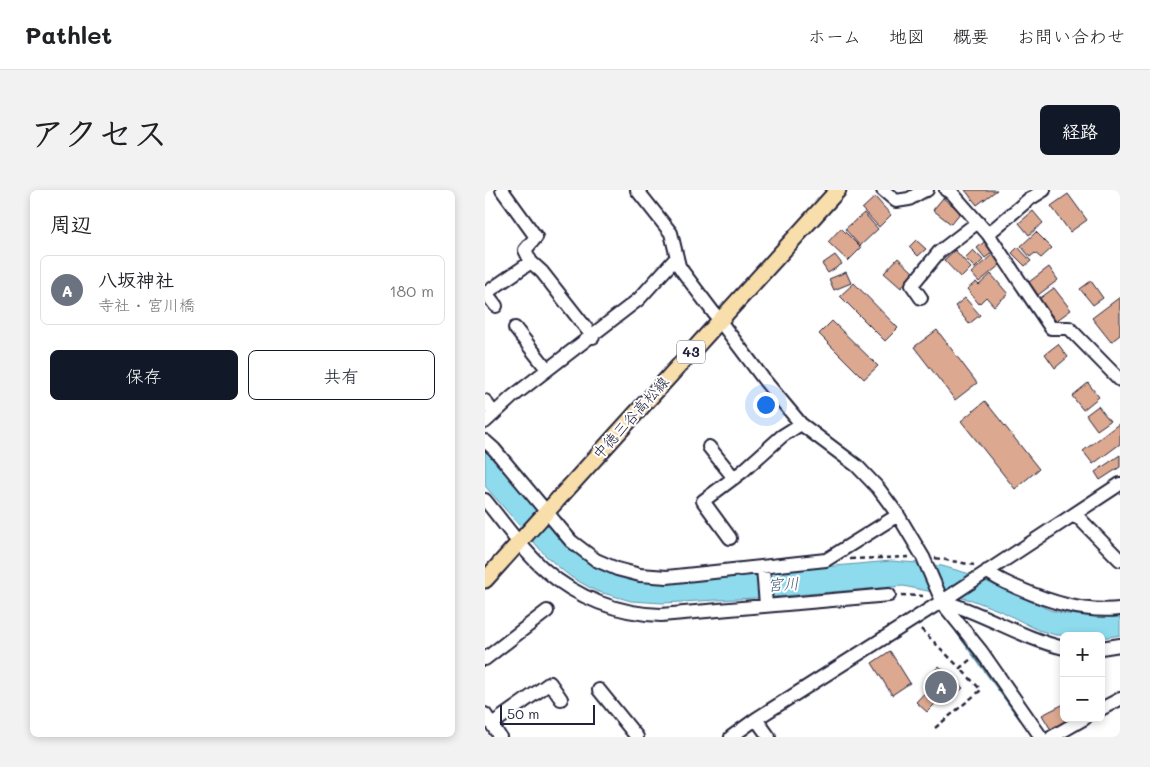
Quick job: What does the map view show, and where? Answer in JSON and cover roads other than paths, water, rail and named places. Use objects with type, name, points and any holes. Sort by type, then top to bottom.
[{"type":"main road","name":"中徳三谷高松線","points":[[485,580],[838,190]]},
{"type":"street","points":[[502,190],[536,237],[525,250],[531,262],[542,272],[593,336]]},
{"type":"street","points":[[637,190],[671,233],[683,272],[765,380],[801,424],[857,466],[878,488],[898,515],[925,559],[943,597],[1041,737]]},
{"type":"street","points":[[883,190],[896,201],[909,200],[927,190]]},
{"type":"street","points":[[946,190],[952,193],[987,234],[1051,328],[1069,328],[1120,380]]},
{"type":"street","points":[[987,234],[1028,200],[1045,190]]},
{"type":"street","points":[[921,298],[912,285],[939,252],[977,222]]},
{"type":"street","points":[[485,402],[490,418],[512,397],[547,369],[593,336],[639,299],[677,257]]},
{"type":"street","points":[[495,306],[486,293],[531,262]]},
{"type":"street","points":[[515,328],[547,369]]},
{"type":"street","points":[[730,538],[703,501],[734,478],[782,436],[801,424]]},
{"type":"street","points":[[485,441],[495,449],[545,514],[571,541],[584,552],[611,567],[640,576],[667,577],[763,569],[826,560],[898,515]]},
{"type":"street","points":[[709,446],[734,478]]},
{"type":"street","points":[[731,737],[982,570],[1075,514],[1120,484]]},
{"type":"street","points":[[485,500],[545,570],[574,590],[596,602],[629,612],[661,615],[765,603],[889,595]]},
{"type":"street","points":[[1075,514],[1120,560]]},
{"type":"street","points":[[763,569],[765,603]]},
{"type":"street","points":[[982,570],[1046,600],[1067,606],[1096,610],[1120,609]]},
{"type":"street","points":[[943,597],[1035,640],[1060,647]]},
{"type":"street","points":[[485,658],[547,611]]},
{"type":"street","points":[[1105,647],[1120,645]]},
{"type":"street","points":[[500,737],[488,719],[550,682],[561,699]]},
{"type":"street","points":[[599,690],[631,735]]},
{"type":"street","points":[[1105,707],[1120,699]]},
{"type":"street","points":[[756,719],[769,737]]},
{"type":"street","points":[[1052,737],[1078,722]]},
{"type":"water","name":"宮川","points":[[485,449],[573,550],[586,561],[613,574],[757,573],[891,561],[918,563],[942,566],[970,574],[1050,610],[1091,616],[1120,615],[1120,635],[1105,637],[1105,632],[1060,632],[1060,635],[1056,635],[1038,630],[1003,612],[972,600],[903,586],[772,597],[663,603],[631,601],[596,591],[571,577],[546,556],[485,486]]},
{"type":"waterway","points":[[957,631],[1021,719]]},
{"type":"place","name":"八坂神社","points":[[941,687]]}]
